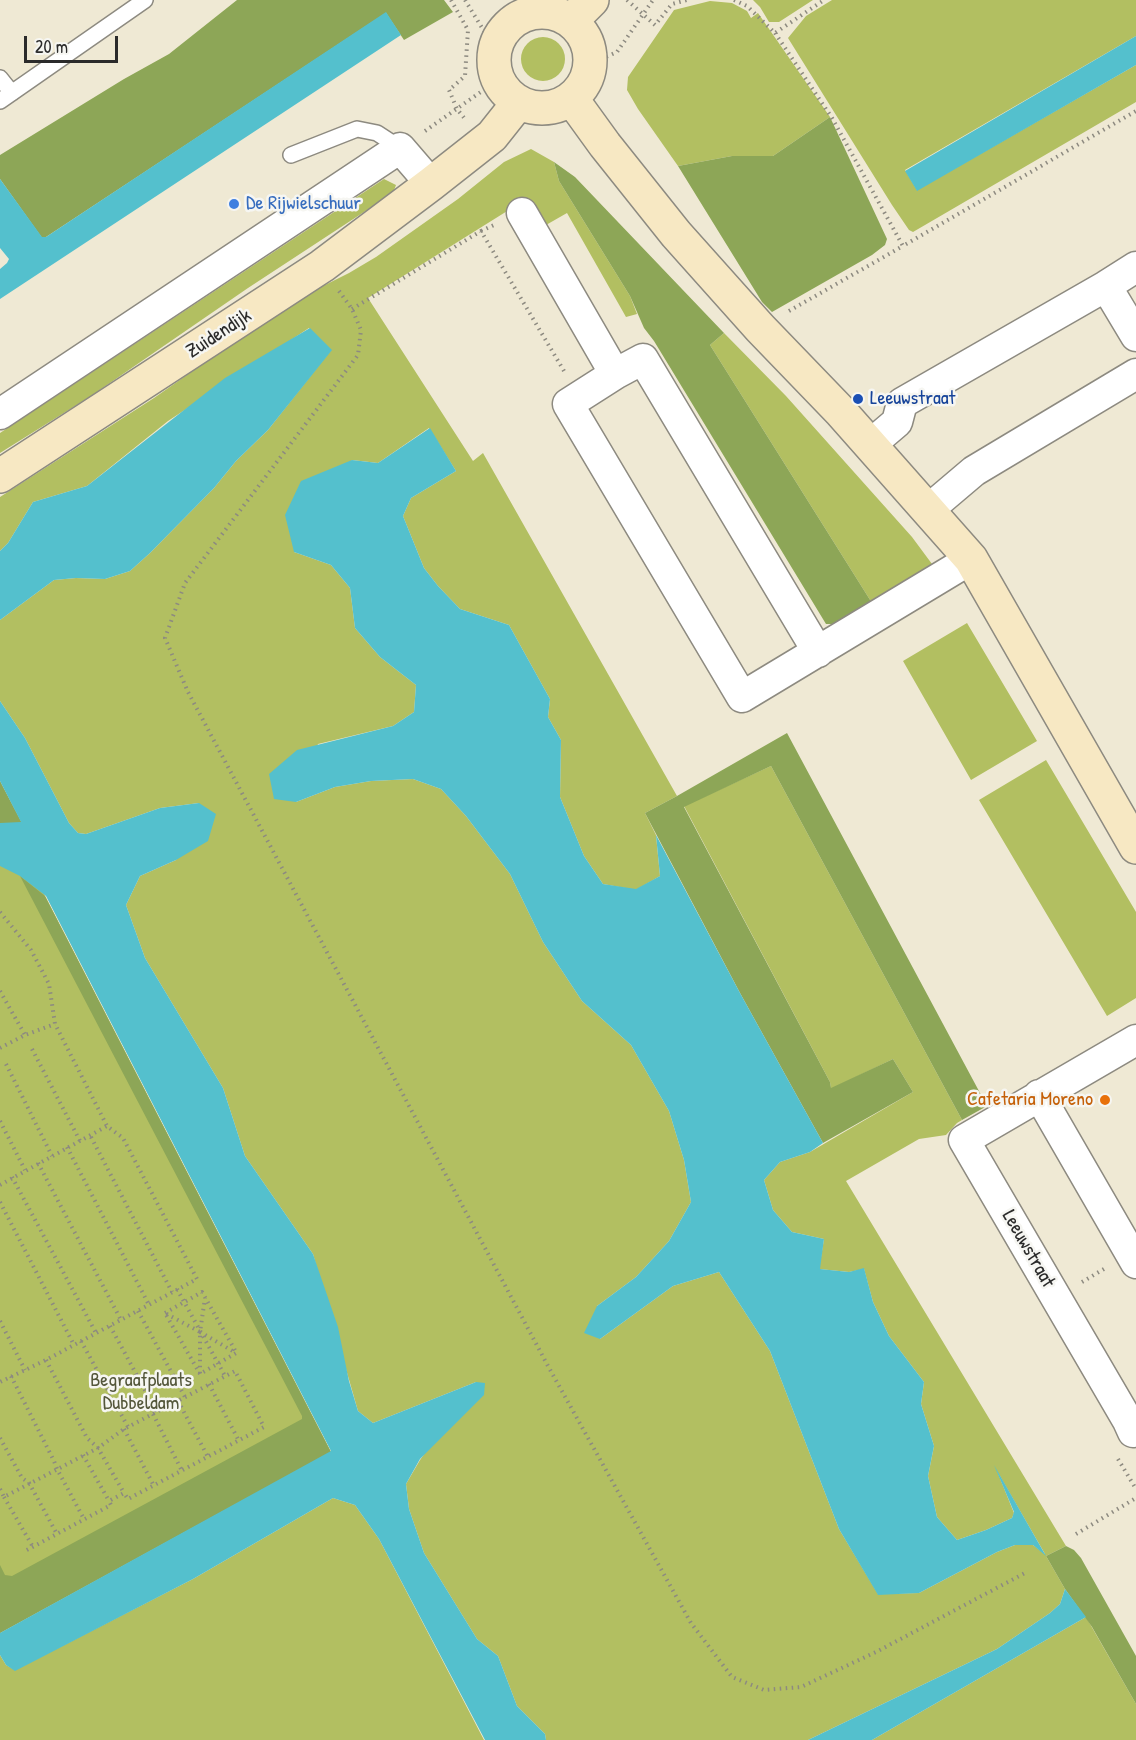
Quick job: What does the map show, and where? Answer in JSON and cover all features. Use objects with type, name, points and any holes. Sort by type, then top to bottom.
[{"type":"street","name":"Zuidendijk","points":[[0,476],[322,266],[492,136],[504,77],[500,37],[507,27],[510,9]]},
{"type":"street","points":[[504,77],[540,108],[551,107],[571,98],[579,91],[590,64],[588,45],[578,28],[581,11],[561,15],[510,9]]},
{"type":"street","points":[[571,98],[676,234],[760,328],[841,412],[971,559],[1136,847]]},
{"type":"street","points":[[0,414],[400,148],[431,184]]},
{"type":"street","points":[[522,213],[615,374]]},
{"type":"street","points":[[870,445],[897,422],[902,403],[1136,267]]},
{"type":"street","points":[[1106,286],[1136,336]]},
{"type":"street","points":[[818,652],[643,359],[568,404],[742,697],[818,652],[971,559]]},
{"type":"street","points":[[928,510],[974,471],[1136,374]]},
{"type":"street","name":"Leeuwstraat","points":[[1136,1040],[964,1140],[1133,1432],[1136,1431]]},
{"type":"street","points":[[1039,1095],[1133,1258]]},
{"type":"lane","points":[[0,78],[6,97],[145,0]]},
{"type":"lane","points":[[291,155],[357,129],[377,133],[400,148]]},
{"type":"path","points":[[451,0],[468,30],[465,76],[449,90],[457,109]]},
{"type":"path","points":[[400,148],[504,77],[465,0]]},
{"type":"path","points":[[627,0],[655,25],[672,4],[687,0]]},
{"type":"path","points":[[590,64],[617,52],[653,0]]},
{"type":"path","points":[[734,0],[747,6],[775,33],[832,118],[903,246]]},
{"type":"path","points":[[775,33],[824,0]]},
{"type":"path","points":[[760,328],[1136,111]]},
{"type":"path","points":[[352,309],[481,231],[579,396]]},
{"type":"path","points":[[322,266],[352,309],[361,330],[358,355],[185,583],[165,638],[188,692],[548,1366],[691,1623],[732,1677],[764,1690],[801,1687],[876,1652],[1024,1573]]},
{"type":"path","points":[[0,912],[31,950],[49,984],[55,1024],[107,1126],[123,1138],[196,1279],[46,1360],[1,1380]]},
{"type":"path","points":[[0,991],[25,1035]]},
{"type":"path","points":[[0,1048],[25,1035],[55,1024]]},
{"type":"path","points":[[32,1050],[80,1141]]},
{"type":"path","points":[[6,1064],[52,1155]]},
{"type":"path","points":[[0,1120],[25,1170]]},
{"type":"path","points":[[0,1185],[52,1155],[91,1137],[107,1126]]},
{"type":"path","points":[[91,1137],[175,1291],[184,1302],[225,1376]]},
{"type":"path","points":[[67,1148],[149,1305]]},
{"type":"path","points":[[38,1163],[121,1320]]},
{"type":"path","points":[[12,1177],[96,1333]]},
{"type":"path","points":[[0,1202],[74,1345]]},
{"type":"path","points":[[1056,1297],[1133,1258]]},
{"type":"path","points":[[165,1313],[202,1292],[236,1353]]},
{"type":"path","points":[[200,1374],[200,1332],[205,1298]]},
{"type":"path","points":[[138,1311],[185,1397]]},
{"type":"path","points":[[165,1313],[236,1353]]},
{"type":"path","points":[[165,1313],[200,1374]]},
{"type":"path","points":[[0,1321],[25,1370]]},
{"type":"path","points":[[110,1326],[182,1471]]},
{"type":"path","points":[[81,1341],[154,1486]]},
{"type":"path","points":[[200,1374],[236,1353]]},
{"type":"path","points":[[4,1497],[98,1448],[126,1428],[235,1371],[264,1427],[128,1499],[98,1448],[87,1438],[46,1360]]},
{"type":"path","points":[[11,1376],[84,1520]]},
{"type":"path","points":[[209,1384],[239,1441]]},
{"type":"path","points":[[178,1401],[208,1457]]},
{"type":"path","points":[[0,1438],[22,1478],[30,1484],[57,1534]]},
{"type":"path","points":[[25,1551],[111,1505],[83,1455]]},
{"type":"path","points":[[0,1489],[33,1547]]},
{"type":"path","points":[[109,1501],[124,1493]]},
{"type":"path","points":[[1076,1534],[1136,1498]]},
{"type":"green space","points":[[237,0],[444,0],[453,12],[404,40],[386,13],[42,238],[0,179],[0,155],[169,54]]},
{"type":"green space","points":[[753,0],[813,0],[779,22],[769,22]]},
{"type":"green space","points":[[832,0],[1136,0],[1136,36],[905,170],[917,190],[1136,65],[1136,102],[913,232],[909,230],[892,205],[788,38],[806,16]]},
{"type":"green space","points":[[710,1],[732,3],[747,11],[751,18],[758,13],[830,117],[773,156],[732,156],[678,166],[627,90],[628,77],[674,10]]},
{"type":"green space","points":[[543,37],[558,44],[565,59],[558,74],[543,81],[528,74],[521,59],[528,44]]},
{"type":"green space","points":[[830,117],[887,239],[885,245],[872,255],[772,312],[762,302],[678,166],[732,156],[773,156]]},
{"type":"green space","points":[[531,149],[554,162],[559,181],[630,296],[637,314],[626,317],[567,213],[546,225],[528,198],[368,298],[473,461],[483,453],[677,796],[645,813],[656,835],[660,876],[636,890],[603,884],[584,856],[560,797],[561,740],[548,717],[550,699],[509,625],[460,609],[424,568],[403,516],[411,498],[456,471],[429,428],[378,463],[352,460],[294,552],[331,565],[350,588],[355,628],[380,657],[416,685],[414,712],[393,726],[318,744],[296,802],[335,787],[371,781],[413,779],[441,789],[466,816],[510,874],[543,942],[582,1001],[631,1045],[669,1111],[684,1160],[691,1202],[669,1241],[636,1277],[597,1306],[600,1339],[673,1286],[719,1272],[770,1351],[839,1529],[878,1594],[919,1593],[1015,1545],[1033,1545],[1045,1554],[997,1471],[1014,1513],[1012,1518],[957,1540],[937,1517],[928,1476],[934,1446],[921,1404],[924,1382],[889,1336],[873,1302],[864,1269],[849,1272],[819,1269],[824,1239],[792,1232],[773,1210],[764,1180],[780,1162],[810,1152],[913,1092],[893,1059],[831,1089],[830,1082],[684,806],[771,766],[962,1120],[946,1135],[919,1139],[846,1181],[1066,1546],[1046,1556],[1065,1589],[1060,1604],[1050,1613],[997,1649],[808,1740],[546,1740],[545,1734],[517,1706],[498,1656],[477,1639],[424,1553],[409,1509],[406,1484],[420,1460],[476,1382],[373,1423],[358,1411],[313,1254],[245,1156],[223,1088],[145,958],[126,905],[140,876],[176,860],[199,803],[160,808],[86,834],[78,833],[69,823],[25,738],[0,701],[0,620],[54,580],[105,579],[130,571],[214,488],[236,461],[268,430],[331,350],[309,328],[168,421],[87,486],[33,502],[8,543],[0,551],[0,497],[154,398],[293,301],[376,257],[458,199],[504,162]]},
{"type":"green space","points":[[554,162],[575,177],[724,333],[710,345],[872,603],[832,624],[826,624],[644,328],[630,296],[559,181]]},
{"type":"green space","points":[[384,179],[396,185],[393,193],[248,288],[91,396],[0,453],[0,433]]},
{"type":"green space","points":[[724,333],[786,396],[912,537],[932,564],[872,603],[710,345]]},
{"type":"green space","points":[[967,623],[1037,741],[971,780],[903,661]]},
{"type":"green space","points":[[787,733],[987,1106],[962,1120],[771,766],[684,807],[830,1082],[831,1088],[893,1059],[913,1092],[823,1143],[740,993],[645,813]]},
{"type":"green space","points":[[1046,760],[1136,912],[1136,998],[1107,1016],[979,800]]},
{"type":"green space","name":"Begraafplaats Dubbeldam","points":[[0,781],[45,896],[331,1452],[0,1633]]},
{"type":"green space","points":[[0,781],[22,823],[0,823]]},
{"type":"green space","points":[[20,876],[45,896],[331,1452],[0,1633],[0,1565],[5,1575],[12,1576],[302,1419]]},
{"type":"green space","points":[[333,1498],[355,1505],[379,1539],[484,1740],[0,1740],[0,1655],[6,1665],[15,1670],[193,1579]]},
{"type":"green space","points":[[1066,1546],[1074,1550],[1081,1558],[1136,1656],[1136,1704],[1092,1627],[1065,1589],[1046,1556]]},
{"type":"green space","points":[[1086,1617],[1136,1704],[1136,1740],[872,1740]]},
{"type":"water","points":[[386,12],[401,35],[0,299],[0,269],[9,259],[0,248],[0,179],[42,237],[46,237]]},
{"type":"water","points":[[1136,36],[1136,65],[917,191],[905,171]]},
{"type":"water","points":[[310,328],[332,350],[268,430],[150,553],[130,571],[105,579],[54,580],[0,620],[0,551],[8,543],[33,502],[87,486],[225,378]]},
{"type":"water","points":[[430,428],[456,471],[411,498],[403,516],[424,568],[460,609],[509,625],[550,699],[548,717],[561,740],[560,797],[584,856],[603,884],[636,889],[660,876],[656,835],[823,1143],[810,1152],[780,1162],[764,1180],[773,1210],[792,1232],[824,1239],[820,1269],[849,1272],[864,1268],[873,1302],[889,1336],[924,1382],[921,1404],[934,1446],[928,1476],[937,1517],[957,1540],[1012,1518],[1014,1512],[994,1465],[1046,1556],[1033,1545],[1015,1545],[919,1593],[878,1595],[839,1529],[770,1351],[719,1272],[673,1286],[600,1339],[584,1333],[597,1306],[636,1277],[669,1241],[691,1202],[684,1160],[669,1111],[631,1045],[582,1001],[543,942],[510,874],[466,816],[441,789],[413,779],[371,781],[335,787],[296,802],[274,799],[269,774],[297,750],[393,726],[414,712],[416,685],[380,657],[355,628],[350,588],[331,565],[294,552],[285,515],[301,481],[352,460],[378,463]]},
{"type":"water","points":[[0,701],[25,738],[69,823],[78,833],[86,834],[160,808],[199,803],[216,814],[208,841],[176,860],[140,876],[126,905],[145,958],[223,1088],[245,1156],[313,1254],[338,1327],[349,1381],[358,1411],[373,1423],[476,1382],[485,1383],[484,1395],[420,1459],[406,1484],[409,1509],[424,1553],[477,1639],[498,1656],[517,1706],[545,1734],[546,1740],[485,1740],[379,1539],[355,1505],[333,1498],[193,1579],[15,1671],[6,1665],[0,1655],[0,1633],[331,1451],[46,896],[20,876],[0,866],[0,823],[21,822],[0,781]]},
{"type":"water","points":[[1065,1589],[1086,1617],[872,1740],[808,1740],[997,1649],[1050,1613],[1060,1604]]},
{"type":"place","name":"De Rijwielschuur","points":[[234,204]]},
{"type":"place","name":"Leeuwstraat","points":[[858,399]]},
{"type":"place","name":"Cafetaria Moreno","points":[[1105,1100]]}]
